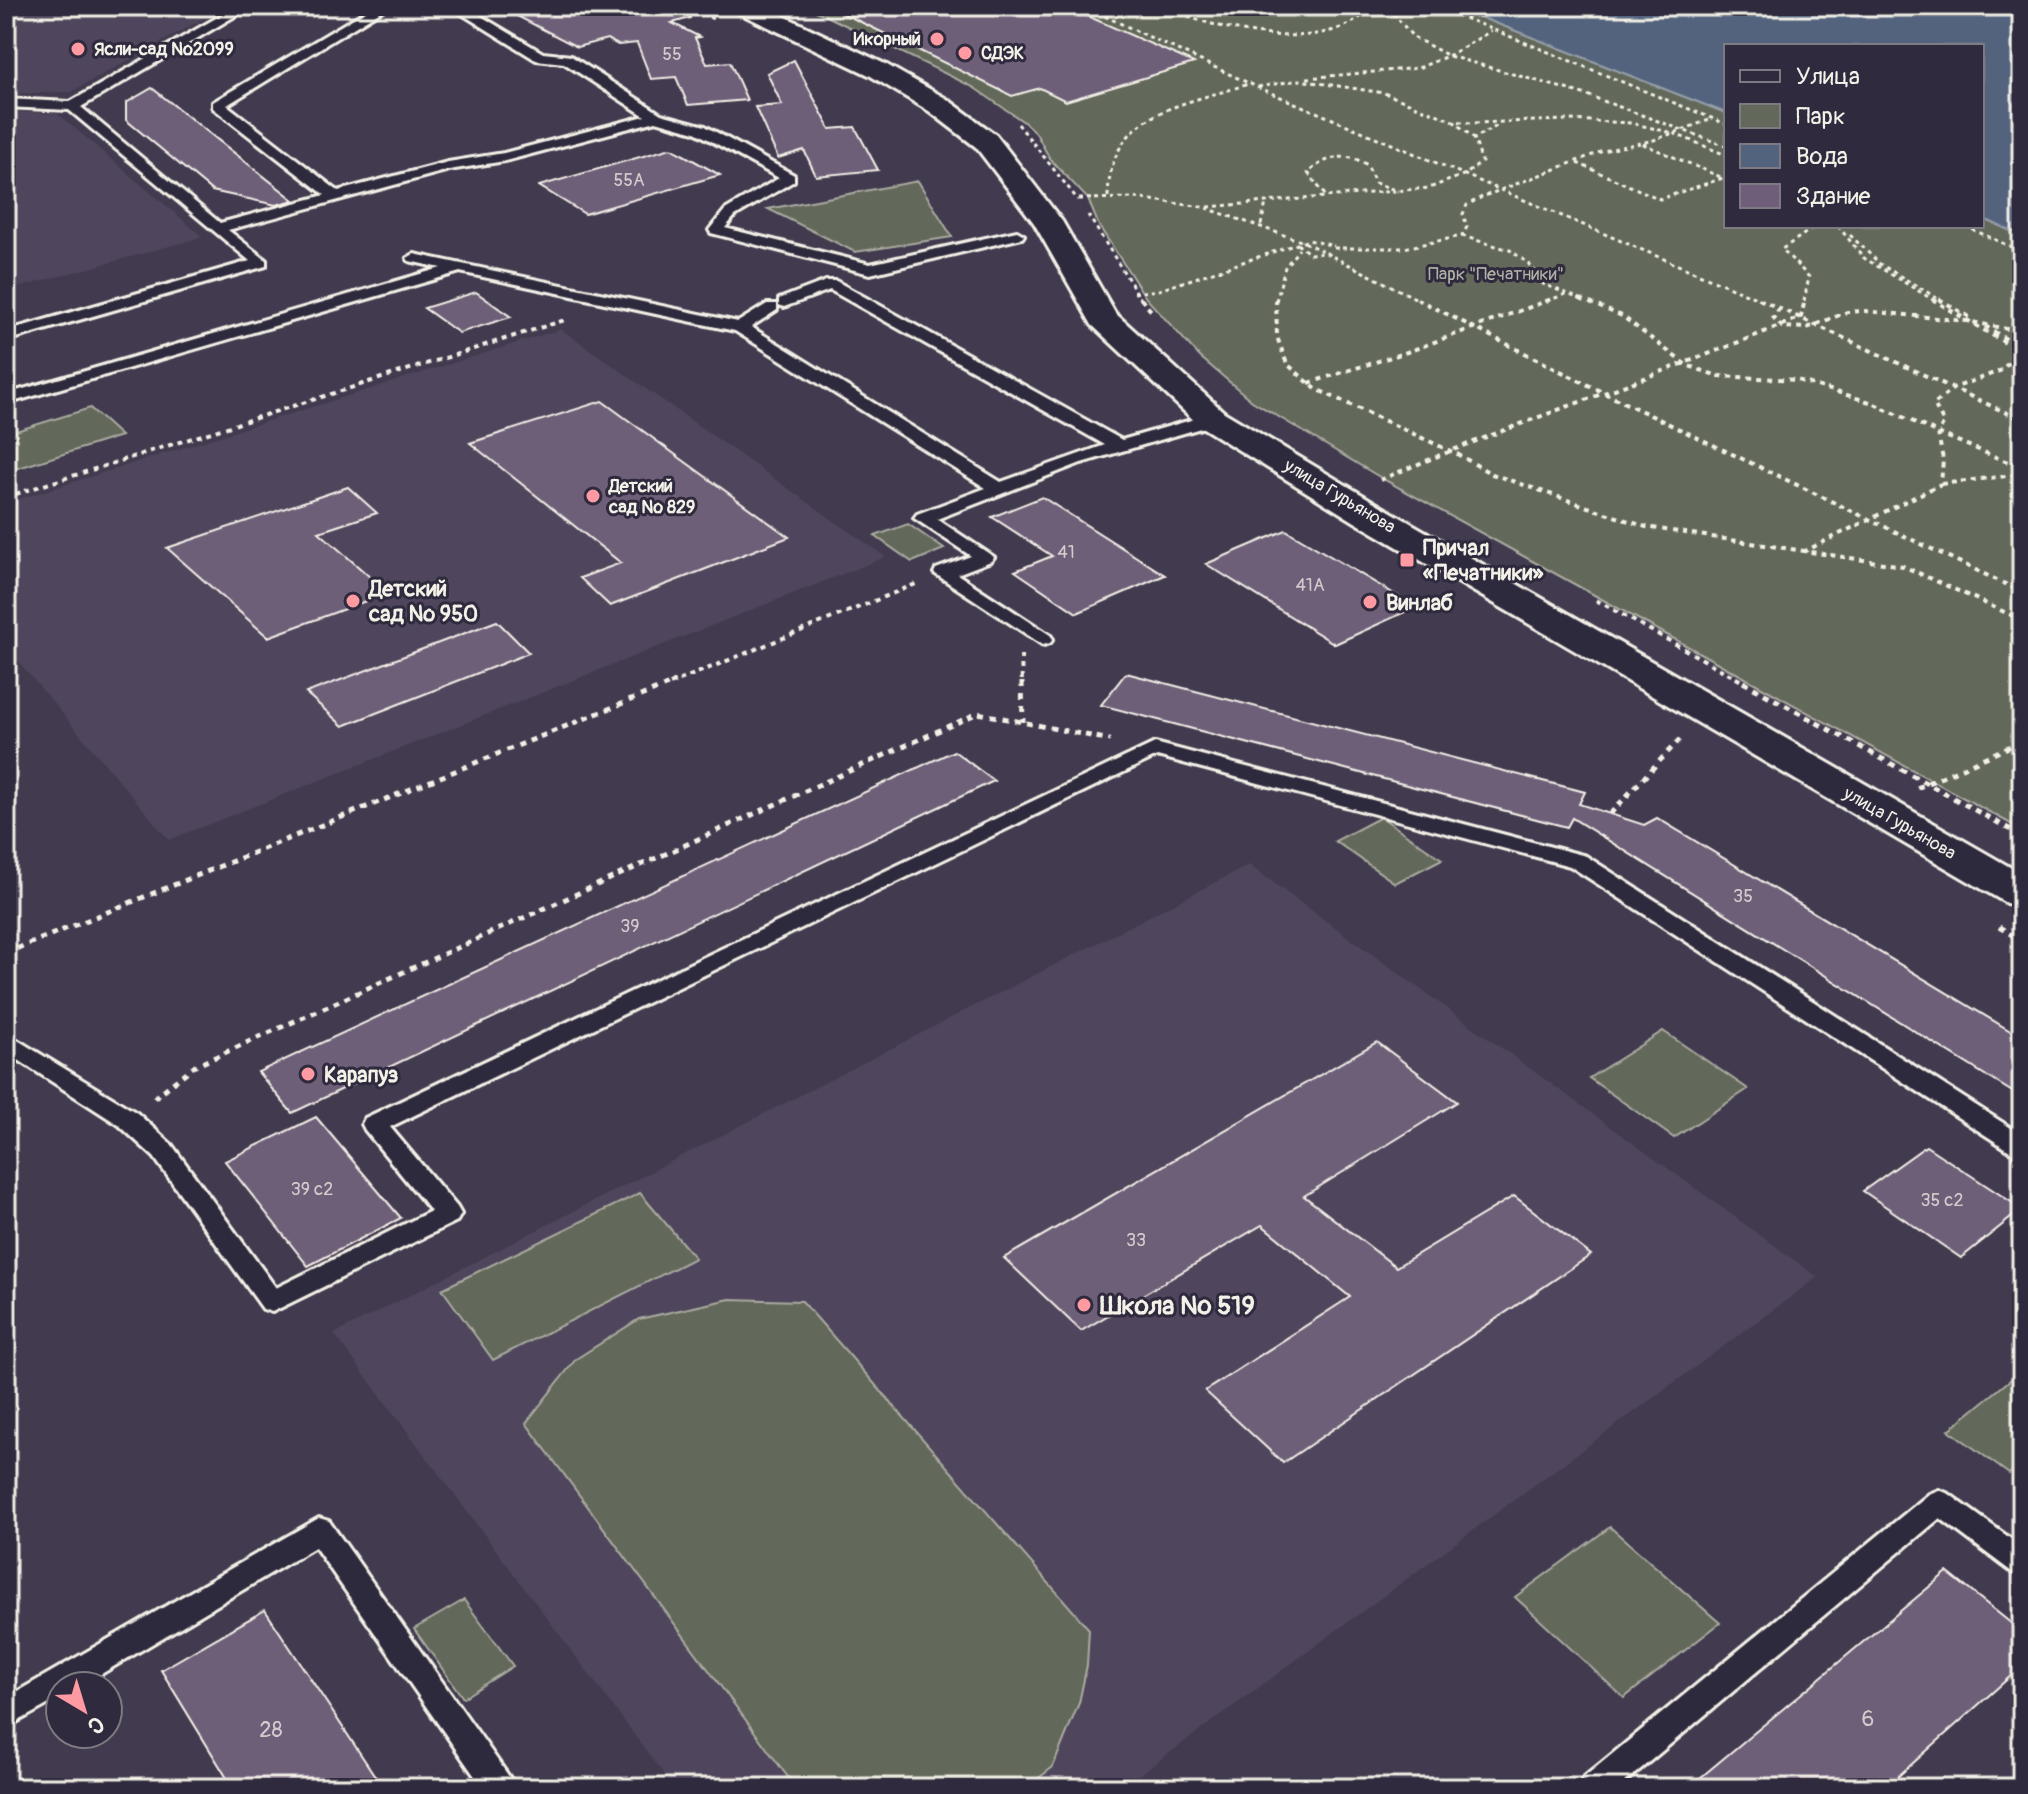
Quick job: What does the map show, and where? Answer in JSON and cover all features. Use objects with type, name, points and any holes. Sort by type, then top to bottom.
[{"type":"street","name":"улица Гурьянова","points":[[744,6],[878,70],[938,105],[986,141],[1047,221],[1103,318],[1212,419],[1381,521],[2022,893]]},
{"type":"lane","points":[[6,103],[72,106],[246,6]]},
{"type":"lane","points":[[334,195],[218,105],[383,6]]},
{"type":"lane","points":[[455,6],[540,57],[567,59],[656,117],[700,129],[789,178],[730,213],[716,230],[870,269],[1017,235]]},
{"type":"lane","points":[[6,336],[261,263],[72,106]]},
{"type":"lane","points":[[217,228],[448,166],[505,157],[656,117]]},
{"type":"lane","points":[[414,258],[740,327],[1000,489]]},
{"type":"lane","points":[[6,399],[460,268]]},
{"type":"lane","points":[[740,327],[778,305],[831,284],[1120,446]]},
{"type":"lane","points":[[943,573],[985,557],[923,518],[1120,446],[1212,419]]},
{"type":"lane","points":[[943,573],[1043,639]]},
{"type":"lane","points":[[6,1041],[128,1119],[163,1151],[272,1302],[448,1214],[374,1124],[1155,749],[1578,861],[2022,1147]]},
{"type":"lane","points":[[1594,1788],[1939,1502],[2022,1563]]},
{"type":"lane","points":[[6,1714],[319,1530],[501,1788]]},
{"type":"path","points":[[1083,6],[1257,87],[1818,324],[2022,420]]},
{"type":"path","points":[[1158,6],[1205,23],[1259,34],[1306,33],[1338,26],[1365,15],[1373,6]]},
{"type":"path","points":[[1379,6],[1393,13],[1413,37],[1449,56],[1587,95],[1724,145]]},
{"type":"path","points":[[1435,6],[1724,123]]},
{"type":"path","points":[[1257,87],[1348,72],[1408,70],[1449,56],[1491,31]]},
{"type":"path","points":[[1088,199],[1108,197],[1203,207],[1401,191],[1468,176],[1482,162],[1474,138],[1453,121],[1384,93],[1299,80]]},
{"type":"path","points":[[1108,197],[1108,170],[1128,132],[1161,114],[1251,83]]},
{"type":"path","points":[[1010,118],[1023,127],[1064,179],[1136,293],[1159,319]]},
{"type":"path","points":[[1462,236],[1467,227],[1463,214],[1467,205],[1603,151],[1673,133],[1712,119]]},
{"type":"path","points":[[1453,121],[1500,124],[1602,120],[1673,133],[1724,154]]},
{"type":"path","points":[[1474,138],[1500,124]]},
{"type":"path","points":[[1576,163],[1660,199],[1723,178],[1640,142]]},
{"type":"path","points":[[1326,196],[1308,173],[1330,159],[1343,158],[1364,162],[1371,169],[1375,183],[1401,191]]},
{"type":"path","points":[[1261,225],[1266,203]]},
{"type":"path","points":[[1203,207],[1304,242],[1606,394],[2022,592]]},
{"type":"path","points":[[1801,317],[1809,277],[1782,249],[1813,228]]},
{"type":"path","points":[[1842,228],[1864,258],[2021,350]]},
{"type":"path","points":[[1842,228],[1874,259],[2021,350]]},
{"type":"path","points":[[1969,228],[2022,252]]},
{"type":"path","points":[[1092,298],[1159,290],[1304,242],[1321,241],[1334,248],[1404,248],[1462,236],[1517,254],[1534,265],[1543,284],[1622,316],[1686,365],[1718,376],[1797,380],[1870,402],[2022,468]]},
{"type":"path","points":[[1298,246],[1310,254],[1327,253],[1334,248]]},
{"type":"path","points":[[1298,246],[1285,267],[1276,297],[1277,337],[1287,364],[1309,383],[1492,474],[1646,527],[1903,566],[2022,620]]},
{"type":"path","points":[[1309,383],[1567,294]]},
{"type":"path","points":[[6,497],[623,302]]},
{"type":"path","points":[[1780,308],[1773,317],[1782,327],[1807,328],[1847,312],[1865,311],[1978,322],[2022,332]]},
{"type":"path","points":[[1390,486],[1379,480],[1448,451],[1686,365],[1801,317]]},
{"type":"path","points":[[1941,484],[1943,460],[1938,433],[1944,423],[1934,404],[1954,388],[2002,370],[2021,350]]},
{"type":"path","points":[[1803,552],[1941,484],[2022,474]]},
{"type":"path","points":[[6,953],[943,573]]},
{"type":"path","points":[[1585,593],[2022,836]]},
{"type":"path","points":[[1020,623],[1023,722]]},
{"type":"path","points":[[128,1119],[193,1067],[978,713],[1155,749]]},
{"type":"path","points":[[1610,814],[1681,738]]},
{"type":"path","points":[[1872,806],[2022,741]]},
{"type":"shaded area","name":"Ясли-сад №2099","points":[[6,6],[227,6],[71,92],[6,94]]},
{"type":"shaded area","points":[[6,111],[58,114],[203,237],[6,291]]},
{"type":"shaded area","points":[[561,329],[886,557],[169,840],[6,647],[6,503]]},
{"type":"shaded area","name":"Школа № 519","points":[[1249,865],[1818,1277],[1122,1788],[674,1788],[334,1334]]},
{"type":"green space","name":"Парк \"Печатники\"","points":[[806,6],[1452,6],[1724,112],[1724,228],[1984,228],[1984,219],[2022,236],[2022,830],[1383,479],[1252,401],[1200,357],[1146,298],[1099,226],[1088,199],[1050,159],[1036,133],[973,87]]},
{"type":"green space","points":[[918,181],[952,237],[855,252],[768,209]]},
{"type":"green space","points":[[90,408],[121,436],[6,472],[6,434]]},
{"type":"green space","points":[[908,524],[944,549],[912,562],[875,536]]},
{"type":"green space","points":[[1381,817],[1442,859],[1395,883],[1335,841]]},
{"type":"green space","points":[[1663,1031],[1748,1089],[1674,1138],[1589,1078]]},
{"type":"green space","points":[[640,1193],[695,1258],[493,1360],[442,1289]]},
{"type":"green space","points":[[730,1299],[802,1301],[1089,1629],[1087,1665],[1079,1703],[1053,1767],[1026,1788],[796,1788],[526,1423],[576,1359],[639,1319]]},
{"type":"green space","points":[[2021,1371],[2022,1462],[2009,1474],[1949,1430]]},
{"type":"green space","points":[[1610,1527],[1720,1623],[1624,1698],[1515,1597]]},
{"type":"green space","points":[[464,1600],[513,1666],[463,1698],[414,1629]]},
{"type":"water","points":[[1452,6],[2022,6],[2022,236],[1984,219],[1984,44],[1724,44],[1724,112]]},
{"type":"building","points":[[498,6],[688,6],[690,18],[672,23],[700,37],[695,38],[707,64],[730,62],[747,100],[688,105],[676,77],[651,79],[637,43],[618,45],[607,39],[577,47]]},
{"type":"building","points":[[828,6],[1065,6],[1194,63],[1066,101],[1040,88],[1012,96]]},
{"type":"building","points":[[794,60],[830,129],[855,127],[878,170],[816,176],[804,150],[778,158],[755,107],[782,105],[767,73]]},
{"type":"building","points":[[152,88],[294,200],[276,205],[212,191],[126,120],[126,103]]},
{"type":"building","points":[[671,148],[720,175],[585,214],[539,186]]},
{"type":"building","points":[[476,292],[511,317],[459,333],[424,308]]},
{"type":"building","name":"Детский сад № 829","points":[[602,401],[789,537],[610,606],[580,578],[621,563],[470,443]]},
{"type":"building","points":[[348,487],[377,513],[319,532],[388,593],[268,637],[167,548]]},
{"type":"building","points":[[1042,497],[1165,575],[1077,613],[1015,571],[1052,556],[992,517]]},
{"type":"building","points":[[1286,530],[1416,607],[1335,644],[1206,564]]},
{"type":"building","points":[[497,621],[529,653],[343,726],[306,693]]},
{"type":"building","points":[[1126,673],[1585,792],[1579,804],[1644,825],[1657,818],[2022,1038],[2022,1098],[1572,818],[1567,827],[1101,705]]},
{"type":"building","points":[[954,751],[994,781],[292,1113],[258,1072]]},
{"type":"building","points":[[1377,1042],[1457,1102],[1304,1196],[1396,1267],[1514,1196],[1591,1255],[1283,1463],[1205,1391],[1350,1297],[1262,1225],[1081,1331],[1004,1258]]},
{"type":"building","points":[[316,1117],[401,1218],[308,1266],[225,1161]]},
{"type":"building","points":[[1926,1146],[2022,1209],[1961,1258],[1863,1191]]},
{"type":"building","points":[[1947,1572],[2022,1632],[2022,1666],[1885,1788],[1688,1788]]},
{"type":"building","points":[[265,1610],[383,1788],[233,1788],[161,1670]]},
{"type":"place","name":"Икорный","points":[[937,39]]},
{"type":"place","name":"Ясли-сад №2099","points":[[78,49]]},
{"type":"place","name":"СДЭК","points":[[965,53]]},
{"type":"place","name":"Детский сад № 829","points":[[593,496]]},
{"type":"place","name":"Причал «Печатники»","points":[[1407,560]]},
{"type":"place","name":"Детский сад № 950","points":[[353,601]]},
{"type":"place","name":"Винлаб","points":[[1370,602]]},
{"type":"place","name":"Карапуз","points":[[308,1074]]},
{"type":"place","name":"Школа № 519","points":[[1084,1305]]}]
